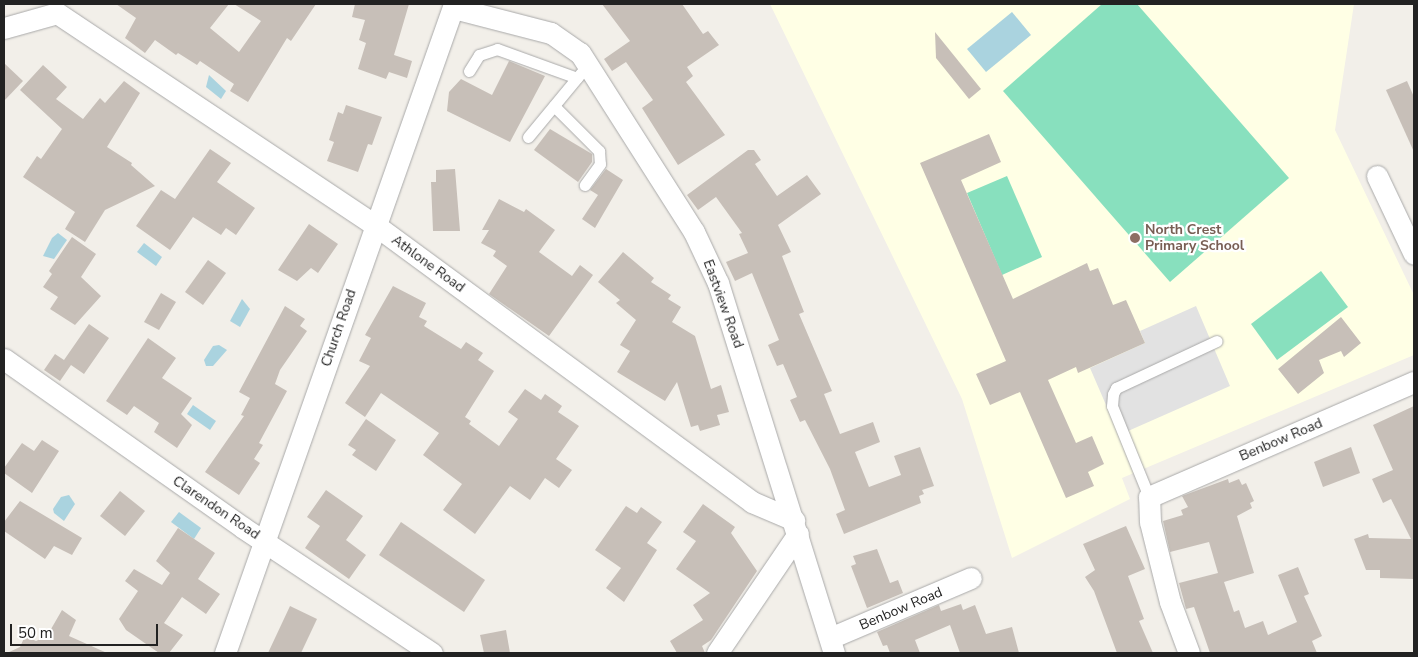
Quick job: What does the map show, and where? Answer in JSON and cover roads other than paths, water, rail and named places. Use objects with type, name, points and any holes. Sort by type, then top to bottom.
[{"type":"street","name":"Eastview Road","points":[[454,6],[551,33],[571,45],[582,71],[694,232],[718,283],[832,646]]},
{"type":"street","name":"Church Road","points":[[225,653],[374,225],[454,6]]},
{"type":"street","name":"Athlone Road","points":[[4,28],[56,13],[374,225],[752,502],[796,527]]},
{"type":"street","points":[[1377,176],[1414,254]]},
{"type":"street","name":"Clarendon Road","points":[[4,359],[265,541],[432,653]]},
{"type":"street","name":"Benbow Road","points":[[1148,497],[1414,382]]},
{"type":"street","points":[[1148,497],[1150,522],[1170,602],[1189,653]]},
{"type":"street","points":[[717,653],[796,527]]},
{"type":"street","name":"Benbow Road","points":[[832,646],[971,578]]},
{"type":"lane","points":[[469,71],[479,55],[497,49],[582,71],[528,137]]},
{"type":"lane","points":[[554,106],[599,151],[600,164],[585,185]]},
{"type":"lane","points":[[1148,497],[1112,406],[1113,394],[1116,388],[1217,341]]},
{"type":"water","points":[[1012,12],[1031,35],[986,72],[967,49]]},
{"type":"water","points":[[209,75],[226,91],[221,99],[206,87]]},
{"type":"water","points":[[58,233],[67,240],[54,259],[43,256],[52,238]]},
{"type":"water","points":[[144,243],[162,257],[156,266],[137,252]]},
{"type":"water","points":[[242,299],[250,309],[240,327],[230,321]]},
{"type":"water","points":[[219,345],[227,350],[213,366],[206,366],[204,360],[213,346]]},
{"type":"water","points":[[193,405],[216,421],[210,430],[187,414]]},
{"type":"water","points":[[69,495],[75,504],[64,521],[54,513],[53,509],[61,497]]},
{"type":"water","points":[[179,512],[201,528],[194,539],[171,522]]},
{"type":"place","name":"North Crest Primary School","points":[[1135,238]]}]
